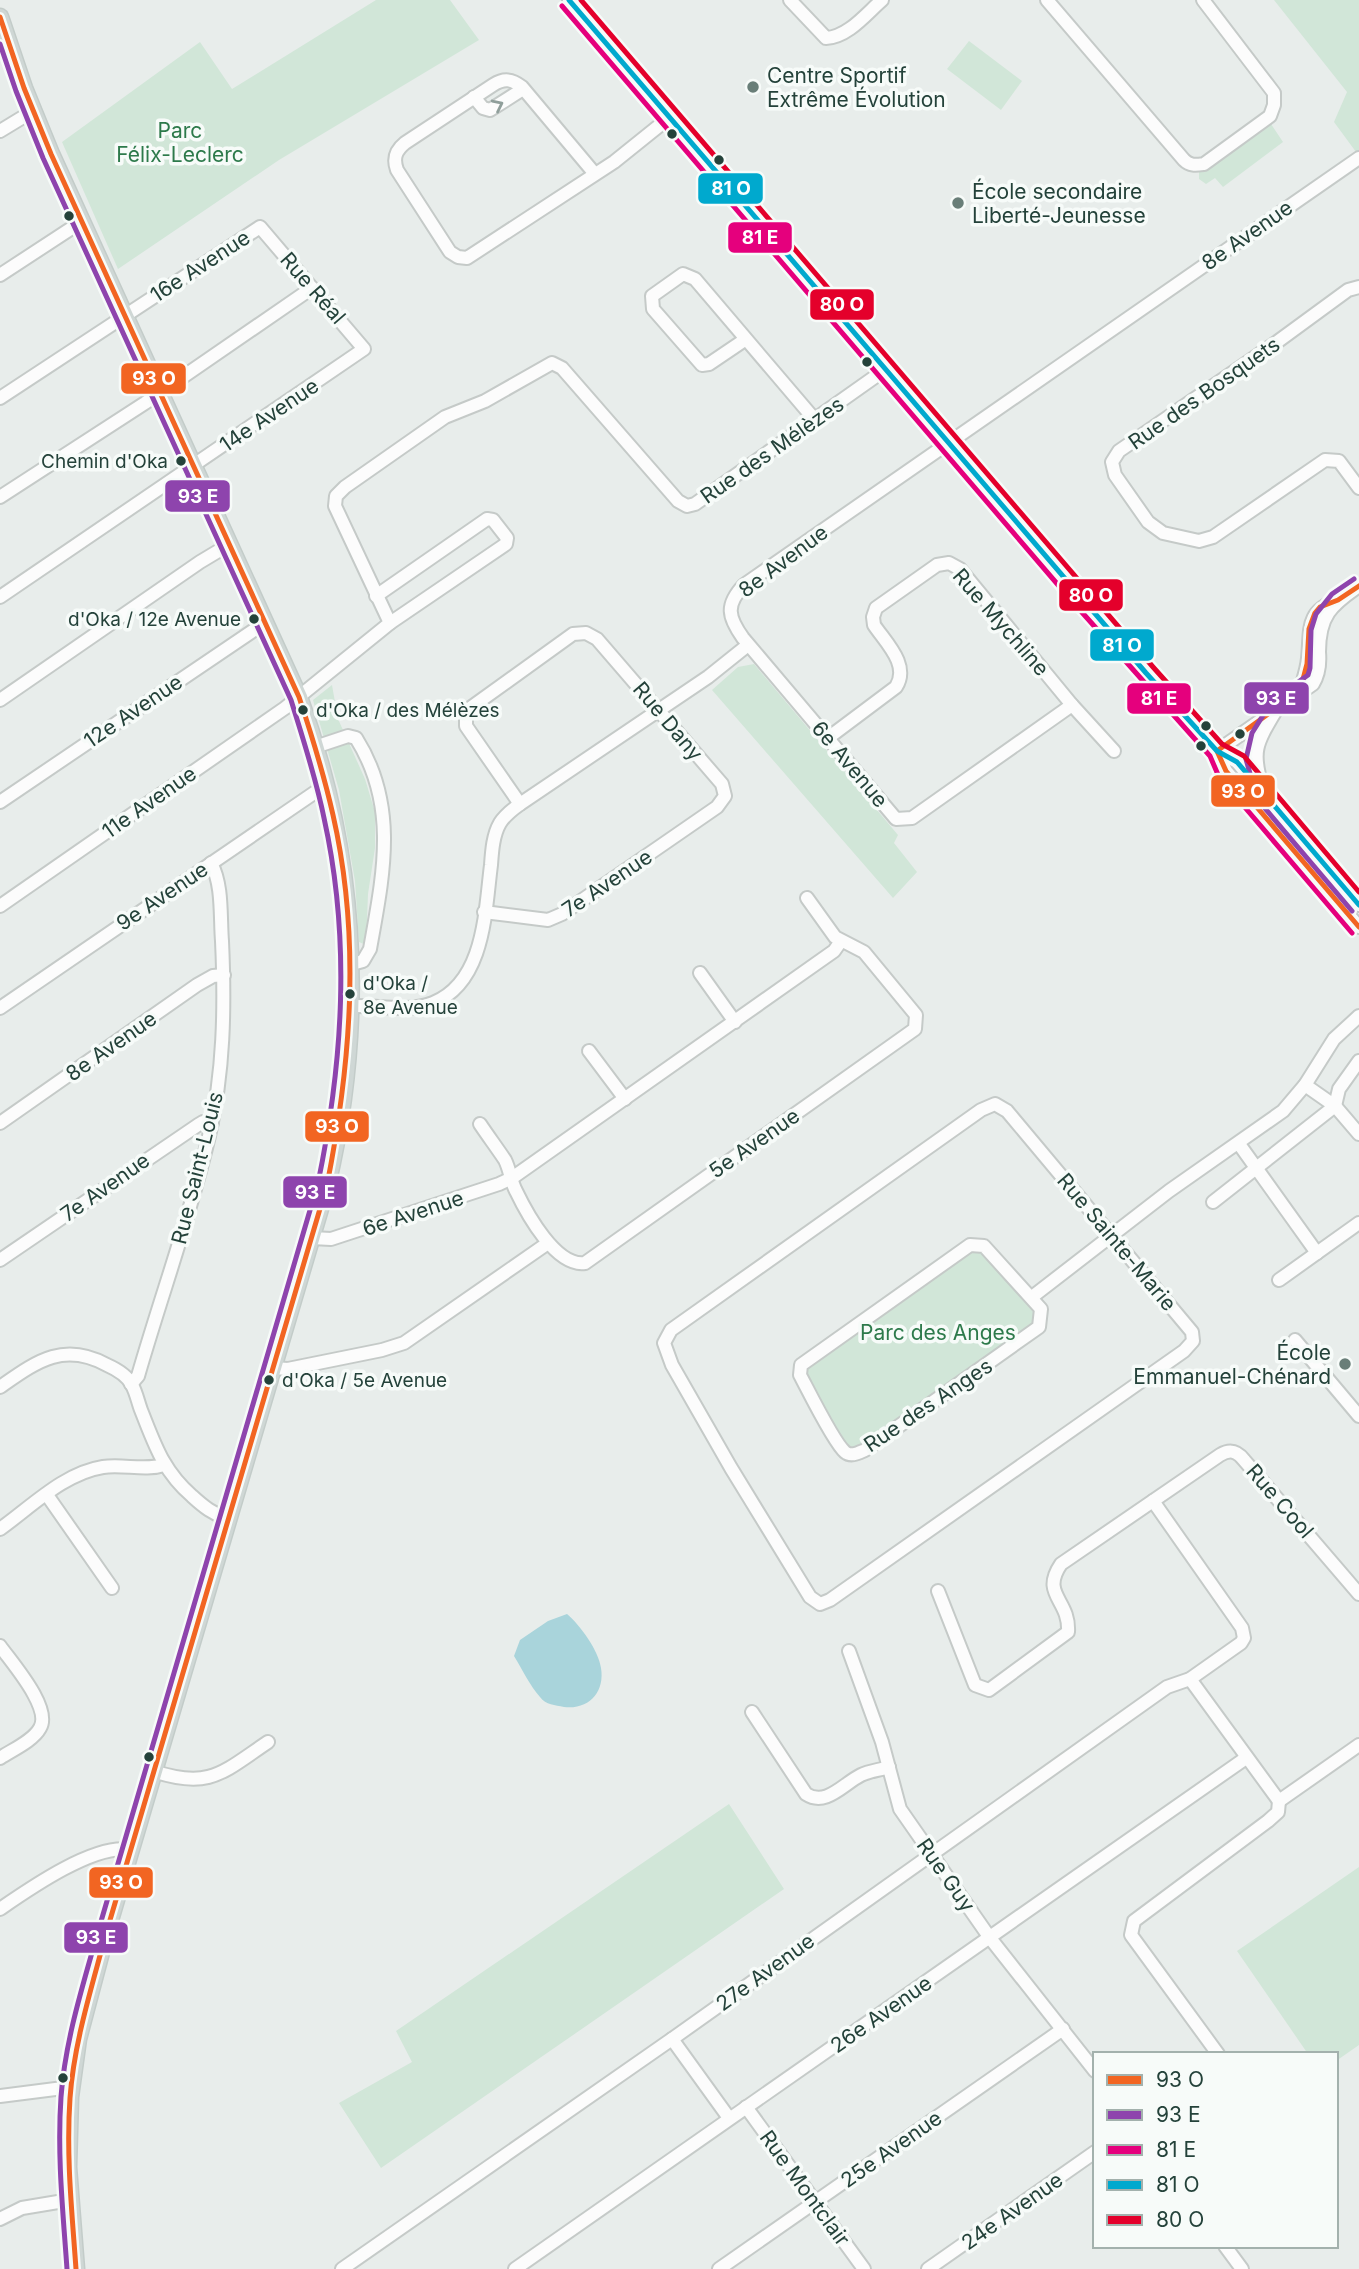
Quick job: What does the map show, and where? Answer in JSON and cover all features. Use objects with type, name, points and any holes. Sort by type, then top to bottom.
[{"type":"main road","points":[[0,17],[33,111],[81,222],[299,697],[327,789],[343,866],[352,964],[352,1006],[337,1140],[312,1238],[153,1772],[75,2053],[68,2134],[76,2269]]},
{"type":"street","points":[[569,0],[1146,673],[1217,751],[1226,771],[1359,927]]},
{"type":"street","points":[[790,0],[826,38],[844,33],[882,0]]},
{"type":"street","points":[[1047,0],[1184,160],[1196,165],[1204,164],[1270,116],[1274,105],[1274,93],[1203,0]]},
{"type":"street","points":[[595,174],[514,81],[502,80],[474,97],[405,143],[395,156],[397,170],[454,255],[462,258],[475,256],[623,156],[670,117]]},
{"type":"street","points":[[474,97],[483,108],[491,110],[523,89]]},
{"type":"street","points":[[0,131],[33,111]]},
{"type":"street","name":"8e Avenue","points":[[748,645],[731,619],[730,607],[734,596],[744,586],[1359,158]]},
{"type":"street","points":[[0,275],[81,222]]},
{"type":"street","name":"16e Avenue","points":[[0,398],[260,227]]},
{"type":"street","name":"Rue Réal","points":[[260,227],[364,349]]},
{"type":"street","points":[[746,339],[709,364],[702,365],[653,309],[652,296],[683,274],[695,279],[815,420]]},
{"type":"street","name":"Rue des Bosquets","points":[[1359,287],[1348,290],[1119,451],[1112,461],[1115,475],[1148,522],[1163,533],[1199,541],[1213,537],[1325,460],[1339,461],[1359,488]]},
{"type":"street","points":[[0,497],[312,288]]},
{"type":"street","name":"14e Avenue","points":[[1,594],[364,349]]},
{"type":"street","name":"Rue des Mélèzes","points":[[390,623],[335,506],[337,496],[345,487],[444,418],[494,396],[545,366],[552,363],[562,368],[678,501],[687,506],[695,505],[886,369]]},
{"type":"street","points":[[299,697],[390,623],[506,544],[507,538],[492,520],[487,519],[376,596]]},
{"type":"street","points":[[0,700],[230,544]]},
{"type":"street","name":"Rue Mychline","points":[[828,737],[896,687],[901,679],[902,667],[874,625],[876,608],[937,565],[948,563],[960,569],[1072,705],[1114,751]]},
{"type":"street","points":[[1217,751],[1300,691],[1306,670],[1312,618],[1320,607],[1338,600],[1359,586]]},
{"type":"street","name":"12e Avenue","points":[[0,802],[266,622]]},
{"type":"street","name":"Rue Dany","points":[[520,804],[466,726],[466,711],[573,634],[586,633],[597,639],[722,784],[725,796],[717,807]]},
{"type":"street","points":[[352,1006],[411,1007],[434,1003],[460,984],[469,969],[479,941],[494,842],[500,822],[520,804],[717,671],[748,645]]},
{"type":"street","name":"6e Avenue","points":[[748,645],[896,819],[912,818],[1072,705]]},
{"type":"street","name":"11e Avenue","points":[[0,906],[299,697]]},
{"type":"street","points":[[1264,794],[1256,768],[1255,753],[1260,736],[1279,706]]},
{"type":"street","points":[[316,747],[348,736],[356,738],[374,776],[384,814],[381,880],[370,949],[363,961],[352,964]]},
{"type":"street","points":[[1217,751],[1237,762],[1359,905]]},
{"type":"street","name":"9e Avenue","points":[[0,1008],[314,793],[327,789]]},
{"type":"street","name":"7e Avenue","points":[[484,912],[548,920],[562,914],[717,807]]},
{"type":"street","name":"Rue Saint-Louis","points":[[131,1384],[140,1369],[212,1123],[223,1041],[224,975],[218,881],[211,863]]},
{"type":"street","points":[[807,898],[816,913],[841,941]]},
{"type":"street","name":"6e Avenue","points":[[312,1238],[331,1239],[512,1178],[834,951],[841,941]]},
{"type":"street","name":"5e Avenue","points":[[548,1243],[570,1262],[585,1263],[915,1029],[916,1015],[864,952],[841,941]]},
{"type":"street","points":[[700,973],[735,1022]]},
{"type":"street","name":"8e Avenue","points":[[0,1123],[204,981],[213,976],[224,975]]},
{"type":"street","points":[[1032,1297],[1169,1191],[1283,1111],[1306,1085],[1334,1039],[1359,1016]]},
{"type":"street","points":[[589,1051],[625,1099]]},
{"type":"street","points":[[1213,1202],[1335,1106],[1339,1089],[1359,1060]]},
{"type":"street","points":[[1306,1085],[1335,1106],[1359,1134]]},
{"type":"street","name":"Rue Sainte-Marie","points":[[995,1104],[1007,1111],[1111,1236],[1192,1332],[1194,1341],[1184,1351],[830,1600],[820,1604],[810,1597],[672,1365],[664,1343],[671,1330],[981,1110],[995,1104]]},
{"type":"street","name":"7e Avenue","points":[[0,1260],[175,1140],[203,1122],[212,1123]]},
{"type":"street","points":[[273,1368],[282,1370],[301,1367],[404,1343],[548,1243],[514,1189],[505,1161],[480,1124]]},
{"type":"street","points":[[1239,1144],[1317,1253]]},
{"type":"street","points":[[1279,1280],[1359,1223]]},
{"type":"street","name":"Rue des Anges","points":[[970,1245],[984,1246],[1032,1297],[1041,1310],[1039,1328],[865,1450],[853,1455],[846,1453],[837,1443],[800,1375],[801,1365],[970,1245]]},
{"type":"street","points":[[1295,1340],[1359,1416]]},
{"type":"street","points":[[0,1387],[51,1356],[65,1353],[89,1357],[103,1363],[122,1374],[131,1384],[164,1465],[177,1483],[208,1510],[228,1519]]},
{"type":"street","name":"Rue Cool","points":[[938,1591],[975,1685],[989,1690],[1068,1632],[1069,1618],[1052,1585],[1053,1576],[1061,1564],[1224,1452],[1237,1453],[1359,1594]]},
{"type":"street","points":[[0,1530],[72,1477],[96,1468],[164,1465]]},
{"type":"street","points":[[47,1495],[112,1588]]},
{"type":"street","name":"27e Avenue","points":[[342,2269],[672,2039],[1167,1687],[1190,1679],[1241,1643],[1243,1632],[1153,1501]]},
{"type":"street","points":[[0,1646],[40,1704],[43,1719],[37,1733],[0,1758]]},
{"type":"street","name":"Rue Guy","points":[[849,1651],[882,1741],[900,1809],[990,1938],[1093,2068]]},
{"type":"street","points":[[1190,1679],[1279,1801],[1278,1812],[1268,1822],[1134,1922],[1131,1935],[1217,2052]]},
{"type":"street","points":[[752,1712],[806,1794],[814,1799],[824,1798],[862,1775],[889,1768]]},
{"type":"street","points":[[153,1772],[190,1780],[207,1779],[221,1773],[268,1742]]},
{"type":"street","points":[[1279,1801],[1359,1745]]},
{"type":"street","name":"26e Avenue","points":[[515,2269],[1246,1758]]},
{"type":"street","points":[[0,1909],[41,1882],[74,1865],[108,1851],[131,1850]]},
{"type":"street","name":"25e Avenue","points":[[719,2269],[1062,2029]]},
{"type":"street","points":[[672,2039],[729,2118]]},
{"type":"street","points":[[0,2096],[71,2087]]},
{"type":"street","name":"Rue Montclair","points":[[746,2107],[864,2269]]},
{"type":"street","name":"24e Avenue","points":[[928,2269],[1093,2153]]},
{"type":"street","points":[[0,2219],[22,2208],[70,2200]]},
{"type":"street","points":[[1226,2248],[1236,2267]]},
{"type":"green space","name":"Parc Félix-Leclerc","points":[[376,0],[450,0],[479,40],[279,160],[118,269],[62,142],[200,42],[232,89]]},
{"type":"green space","points":[[1274,0],[1359,0],[1359,156],[1334,122],[1347,92]]},
{"type":"green space","points":[[969,41],[1022,81],[1001,110],[947,69]]},
{"type":"green space","points":[[1271,124],[1283,142],[1223,187],[1215,178],[1206,184],[1199,179],[1199,172]]},
{"type":"green space","points":[[754,664],[898,835],[894,843],[917,872],[893,898],[712,690],[738,667]]},
{"type":"green space","points":[[332,685],[338,719],[365,779],[375,812],[375,848],[368,894],[366,945],[359,942],[355,881],[339,790],[313,700]]},
{"type":"green space","name":"Parc des Anges","points":[[970,1245],[984,1246],[1032,1297],[1039,1327],[865,1450],[846,1453],[801,1365]]},
{"type":"green space","points":[[729,1804],[784,1889],[381,2168],[339,2103],[412,2062],[396,2031]]},
{"type":"green space","points":[[1359,1867],[1359,2045],[1338,2060],[1338,2052],[1307,2052],[1237,1951]]},
{"type":"water","points":[[567,1614],[593,1646],[602,1677],[598,1692],[593,1698],[581,1706],[573,1707],[554,1705],[542,1700],[514,1656],[520,1640],[548,1621]]},
{"type":"transit line","points":[[569,0],[1146,673],[1217,751],[1237,762],[1359,905]]},
{"type":"transit line","points":[[581,0],[1153,667],[1222,744],[1244,756],[1359,892]]},
{"type":"transit line","points":[[562,6],[1071,600],[1210,756],[1219,777],[1352,933]]},
{"type":"transit line","points":[[0,17],[24,88],[51,154],[299,697],[333,815],[342,861],[350,954],[347,1047],[327,1185],[105,1937],[79,2037],[72,2077],[69,2120],[76,2269]]},
{"type":"transit line","points":[[0,44],[43,158],[291,700],[324,818],[333,864],[341,955],[338,1047],[327,1138],[318,1183],[97,1935],[70,2036],[63,2076],[60,2119],[67,2269]]},
{"type":"transit line","points":[[1352,911],[1257,799],[1246,759],[1252,733],[1272,701],[1308,675],[1311,630],[1316,614],[1332,594],[1354,579]]},
{"type":"transit line","points":[[1359,586],[1338,600],[1320,607],[1315,613],[1309,629],[1307,664],[1300,691],[1217,751],[1226,771],[1359,927]]},
{"type":"place","name":"Centre Sportif Extrême Évolution","points":[[753,87]]},
{"type":"place","name":"École secondaire Liberté-Jeunesse","points":[[958,203]]},
{"type":"place","name":"Chemin d'Oka","points":[[181,461]]},
{"type":"place","name":"d'Oka / 12e Avenue","points":[[254,619]]},
{"type":"place","name":"d'Oka / des Mélèzes","points":[[303,710]]},
{"type":"place","name":"d'Oka / 8e Avenue","points":[[350,994]]},
{"type":"place","name":"École Emmanuel-Chénard","points":[[1345,1364]]},
{"type":"place","name":"d'Oka / 5e Avenue","points":[[269,1380]]}]
